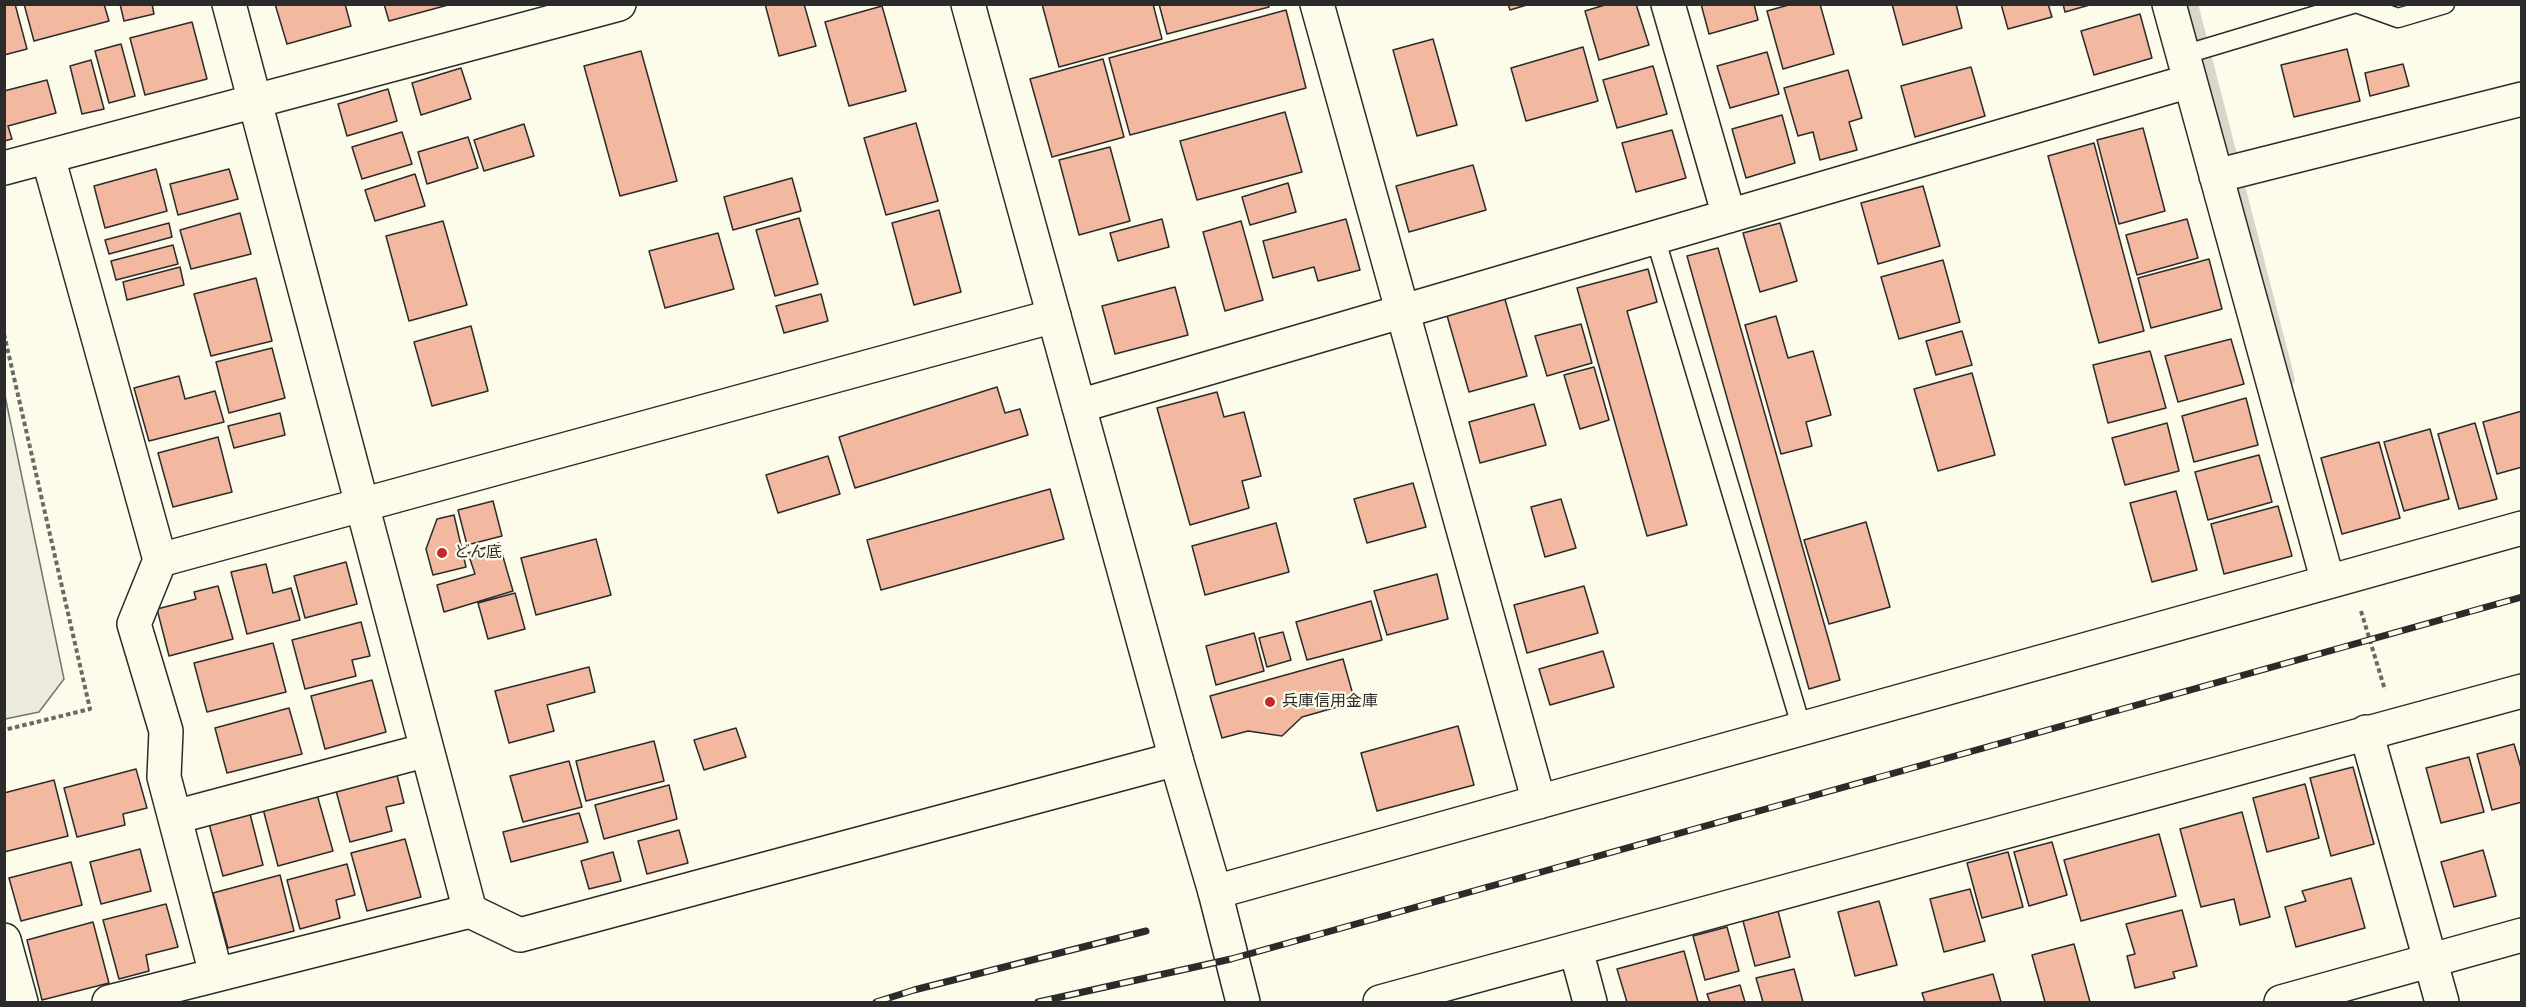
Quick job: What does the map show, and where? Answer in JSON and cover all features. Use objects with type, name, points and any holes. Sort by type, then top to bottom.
[{"type":"street","points":[[229,4],[470,911]]},
{"type":"street","points":[[4,168],[619,4]]},
{"type":"street","points":[[968,4],[1244,1002]]},
{"type":"street","points":[[1317,4],[1539,802]]},
{"type":"street","points":[[1668,4],[1729,216]]},
{"type":"street","points":[[2169,4],[2216,176],[2339,579]]},
{"type":"street","points":[[1078,406],[1729,216],[2187,68]]},
{"type":"street","points":[[2216,176],[2522,99]]},
{"type":"street","points":[[48,157],[160,560],[134,624],[166,730],[164,777],[216,974]]},
{"type":"street","points":[[160,560],[1054,316]]},
{"type":"street","points":[[1215,892],[2522,528]]},
{"type":"street","points":[[1380,1002],[2522,691]]},
{"type":"street","points":[[2381,728],[2430,960],[2442,1002]]},
{"type":"street","points":[[175,817],[427,750]]},
{"type":"street","points":[[109,1002],[470,911],[520,935],[1176,759]]},
{"type":"street","points":[[2281,1002],[2522,935]]},
{"type":"street","points":[[4,940],[21,1002]]},
{"type":"street","points":[[1576,950],[1590,1002]]},
{"type":"lane","points":[[2187,68],[2353,4]]},
{"type":"lane","points":[[2359,4],[2398,18],[2445,4]]},
{"type":"lane","points":[[1655,237],[1802,729]]},
{"type":"path","points":[[4,334],[90,709],[4,730]]},
{"type":"path","points":[[2339,579],[2381,728]]},
{"type":"shaded area","points":[[4,391],[64,679],[39,712],[5,719]]},
{"type":"building","points":[[4,4],[15,4],[27,49],[4,55]]},
{"type":"building","points":[[24,4],[104,4],[109,21],[34,41]]},
{"type":"building","points":[[120,4],[152,4],[154,14],[124,21]]},
{"type":"building","points":[[275,4],[345,4],[351,26],[287,44]]},
{"type":"building","points":[[384,4],[448,4],[448,5],[389,21]]},
{"type":"building","points":[[765,4],[804,4],[816,46],[779,56]]},
{"type":"building","points":[[1042,4],[1153,4],[1162,39],[1059,67]]},
{"type":"building","points":[[1159,4],[1268,4],[1269,7],[1167,34]]},
{"type":"building","points":[[1508,4],[1530,4],[1510,10]]},
{"type":"building","points":[[1608,4],[1636,4],[1649,45],[1599,60],[1585,11]]},
{"type":"building","points":[[1701,4],[1754,4],[1758,20],[1709,34]]},
{"type":"building","points":[[1792,4],[1820,4],[1834,54],[1783,69],[1767,11]]},
{"type":"building","points":[[1892,4],[1956,4],[1962,28],[1903,45]]},
{"type":"building","points":[[2001,4],[2048,4],[2052,17],[2008,29]]},
{"type":"building","points":[[2063,4],[2093,4],[2065,12]]},
{"type":"building","points":[[882,6],[906,91],[849,106],[825,22]]},
{"type":"building","points":[[1286,10],[1306,88],[1130,135],[1109,58]]},
{"type":"building","points":[[2140,14],[2152,58],[2094,75],[2081,31]]},
{"type":"building","points":[[192,22],[207,79],[145,95],[130,38]]},
{"type":"building","points":[[1433,39],[1457,125],[1417,136],[1393,50]]},
{"type":"building","points":[[121,44],[135,96],[109,103],[95,51]]},
{"type":"building","points":[[1583,47],[1598,101],[1526,121],[1511,68]]},
{"type":"building","points":[[2347,49],[2360,101],[2294,117],[2281,65]]},
{"type":"building","points":[[641,51],[677,181],[620,196],[584,66]]},
{"type":"building","points":[[1767,52],[1779,94],[1730,108],[1717,66]]},
{"type":"building","points":[[1103,59],[1124,137],[1052,157],[1030,79]]},
{"type":"building","points":[[91,60],[104,109],[82,114],[70,66]]},
{"type":"building","points":[[2403,64],[2409,86],[2370,96],[2365,73]]},
{"type":"building","points":[[1653,66],[1667,114],[1617,128],[1603,80]]},
{"type":"building","points":[[1971,67],[1985,116],[1915,137],[1901,86]]},
{"type":"building","points":[[461,68],[471,99],[421,115],[412,83]]},
{"type":"building","points":[[1848,70],[1862,118],[1849,122],[1857,150],[1820,160],[1813,132],[1798,136],[1784,88]]},
{"type":"building","points":[[47,80],[56,113],[8,126],[12,139],[4,141],[4,91]]},
{"type":"building","points":[[388,89],[397,121],[347,136],[338,104]]},
{"type":"building","points":[[1285,112],[1302,172],[1197,200],[1180,141]]},
{"type":"building","points":[[1782,115],[1795,163],[1746,178],[1732,129]]},
{"type":"building","points":[[916,123],[938,201],[886,215],[864,138]]},
{"type":"building","points":[[524,124],[534,156],[484,171],[474,140]]},
{"type":"building","points":[[2143,128],[2165,211],[2119,224],[2097,140]]},
{"type":"building","points":[[1672,130],[1686,178],[1636,192],[1622,143]]},
{"type":"building","points":[[402,132],[412,164],[362,179],[352,147]]},
{"type":"building","points":[[468,137],[478,168],[427,184],[418,152]]},
{"type":"building","points":[[2094,143],[2144,331],[2099,343],[2048,156]]},
{"type":"building","points":[[1110,147],[1130,221],[1079,235],[1059,160]]},
{"type":"building","points":[[1473,165],[1486,210],[1409,232],[1396,186]]},
{"type":"building","points":[[156,169],[167,211],[105,228],[94,186]]},
{"type":"building","points":[[229,169],[238,199],[178,215],[170,184]]},
{"type":"building","points":[[415,174],[425,206],[375,221],[365,190]]},
{"type":"building","points":[[792,178],[801,211],[733,230],[724,197]]},
{"type":"building","points":[[1288,183],[1296,212],[1250,225],[1242,197]]},
{"type":"building","points":[[1923,186],[1940,246],[1878,264],[1861,203]]},
{"type":"building","points":[[939,210],[961,292],[914,305],[892,223]]},
{"type":"building","points":[[240,213],[251,254],[191,269],[180,230]]},
{"type":"building","points":[[799,218],[818,284],[775,296],[756,230]]},
{"type":"building","points":[[1162,219],[1169,247],[1118,261],[1110,233]]},
{"type":"building","points":[[1346,219],[1360,270],[1318,281],[1314,267],[1273,278],[1263,241]]},
{"type":"building","points":[[2187,219],[2198,258],[2137,275],[2126,235]]},
{"type":"building","points":[[443,221],[467,305],[409,321],[386,236]]},
{"type":"building","points":[[1241,221],[1263,300],[1225,311],[1203,232]]},
{"type":"building","points":[[169,223],[172,237],[109,254],[105,240]]},
{"type":"building","points":[[1780,223],[1797,281],[1760,292],[1743,233]]},
{"type":"building","points":[[718,233],[734,289],[665,308],[649,251]]},
{"type":"building","points":[[173,245],[178,264],[116,280],[111,261]]},
{"type":"building","points":[[1718,248],[1840,680],[1809,689],[1687,256]]},
{"type":"building","points":[[2209,259],[2222,309],[2151,328],[2138,278]]},
{"type":"building","points":[[1943,260],[1960,322],[1899,339],[1881,277]]},
{"type":"building","points":[[180,267],[184,285],[127,300],[123,282]]},
{"type":"building","points":[[1648,269],[1657,302],[1627,311],[1687,525],[1647,536],[1577,288]]},
{"type":"building","points":[[256,278],[272,341],[211,356],[194,294]]},
{"type":"building","points":[[1175,287],[1188,335],[1115,354],[1102,306]]},
{"type":"building","points":[[821,294],[828,321],[784,333],[776,306]]},
{"type":"building","points":[[1504,296],[1527,376],[1469,392],[1446,312]]},
{"type":"building","points":[[1776,316],[1788,358],[1813,351],[1831,415],[1806,422],[1812,446],[1781,454],[1745,325]]},
{"type":"building","points":[[1581,324],[1592,363],[1547,376],[1535,336]]},
{"type":"building","points":[[471,326],[488,391],[432,406],[414,342]]},
{"type":"building","points":[[1962,331],[1972,365],[1936,375],[1926,341]]},
{"type":"building","points":[[2231,339],[2244,384],[2178,402],[2165,356]]},
{"type":"building","points":[[272,348],[285,398],[229,413],[216,362]]},
{"type":"building","points":[[2150,351],[2166,408],[2108,423],[2093,365]]},
{"type":"building","points":[[1594,367],[1609,420],[1580,429],[1564,375]]},
{"type":"building","points":[[1972,373],[1995,455],[1938,471],[1914,389]]},
{"type":"building","points":[[179,376],[185,399],[215,391],[224,422],[149,441],[134,388]]},
{"type":"building","points":[[997,387],[1005,413],[1020,409],[1028,435],[855,488],[839,437]]},
{"type":"building","points":[[1217,392],[1224,417],[1244,412],[1261,476],[1242,481],[1249,508],[1190,525],[1157,408]]},
{"type":"building","points":[[2246,398],[2258,445],[2194,462],[2182,416]]},
{"type":"building","points":[[1534,404],[1546,445],[1480,463],[1469,422]]},
{"type":"building","points":[[2522,411],[2522,467],[2497,474],[2483,422]]},
{"type":"building","points":[[280,413],[285,435],[234,448],[228,426]]},
{"type":"building","points":[[2167,423],[2179,471],[2125,485],[2112,438]]},
{"type":"building","points":[[2475,423],[2497,499],[2459,509],[2438,434]]},
{"type":"building","points":[[2430,429],[2449,499],[2404,511],[2384,442]]},
{"type":"building","points":[[218,437],[232,492],[173,507],[158,453]]},
{"type":"building","points":[[2379,442],[2400,518],[2342,534],[2321,458]]},
{"type":"building","points":[[2259,455],[2272,502],[2208,520],[2195,472]]},
{"type":"building","points":[[828,456],[840,494],[778,513],[766,475]]},
{"type":"building","points":[[1413,483],[1426,527],[1367,543],[1354,499]]},
{"type":"building","points":[[1050,489],[1064,539],[881,590],[867,540]]},
{"type":"building","points":[[2176,491],[2197,570],[2152,582],[2130,503]]},
{"type":"building","points":[[1561,499],[1576,548],[1545,557],[1531,507]]},
{"type":"building","points":[[493,501],[502,536],[467,545],[458,510]]},
{"type":"building","points":[[2278,506],[2292,556],[2224,574],[2211,524]]},
{"type":"building","points":[[454,515],[466,567],[433,575],[426,549],[437,519]]},
{"type":"building","points":[[1866,522],[1890,607],[1829,624],[1804,540]]},
{"type":"building","points":[[1276,523],[1289,572],[1205,595],[1192,546]]},
{"type":"building","points":[[596,539],[611,595],[536,615],[521,558]]},
{"type":"building","points":[[499,543],[513,591],[444,612],[437,585],[475,574],[468,553]]},
{"type":"building","points":[[346,562],[357,604],[305,618],[294,576]]},
{"type":"building","points":[[266,564],[273,593],[291,588],[300,620],[247,634],[231,572]]},
{"type":"building","points":[[1437,574],[1448,619],[1387,635],[1374,591]]},
{"type":"building","points":[[218,586],[233,639],[169,656],[157,609],[196,599],[194,592]]},
{"type":"building","points":[[1584,586],[1598,633],[1527,653],[1514,605]]},
{"type":"building","points":[[515,593],[525,629],[488,639],[478,603]]},
{"type":"building","points":[[1371,601],[1382,640],[1307,660],[1296,622]]},
{"type":"building","points":[[361,622],[370,656],[352,660],[356,676],[305,689],[292,640]]},
{"type":"building","points":[[1283,632],[1291,660],[1267,667],[1259,638]]},
{"type":"building","points":[[1254,633],[1264,671],[1216,685],[1206,646]]},
{"type":"building","points":[[273,643],[286,692],[207,712],[194,663]]},
{"type":"building","points":[[1603,651],[1614,687],[1550,705],[1539,669]]},
{"type":"building","points":[[1343,659],[1355,702],[1302,717],[1282,736],[1248,731],[1222,738],[1210,696]]},
{"type":"building","points":[[589,667],[595,692],[547,705],[554,731],[509,743],[495,691]]},
{"type":"building","points":[[372,680],[386,732],[325,749],[311,696]]},
{"type":"building","points":[[289,708],[302,754],[227,773],[215,728]]},
{"type":"building","points":[[1458,726],[1474,785],[1377,811],[1361,753]]},
{"type":"building","points":[[736,728],[746,757],[704,770],[694,740]]},
{"type":"building","points":[[654,741],[664,781],[586,801],[576,761]]},
{"type":"building","points":[[2514,744],[2522,771],[2522,802],[2492,810],[2477,754]]},
{"type":"building","points":[[2469,757],[2484,812],[2441,823],[2426,768]]},
{"type":"building","points":[[569,761],[582,807],[523,822],[510,776]]},
{"type":"building","points":[[2353,767],[2374,844],[2331,856],[2310,778]]},
{"type":"building","points":[[136,769],[147,808],[123,814],[125,825],[77,837],[64,788]]},
{"type":"building","points":[[396,771],[404,803],[386,807],[392,831],[350,842],[335,787]]},
{"type":"building","points":[[54,780],[68,836],[4,852],[4,793]]},
{"type":"building","points":[[2305,784],[2319,838],[2267,852],[2253,798]]},
{"type":"building","points":[[669,785],[677,819],[604,839],[595,805]]},
{"type":"building","points":[[316,791],[333,851],[278,866],[262,805]]},
{"type":"building","points":[[249,810],[263,865],[223,876],[208,820]]},
{"type":"building","points":[[2242,812],[2270,917],[2240,925],[2234,899],[2201,907],[2180,829]]},
{"type":"building","points":[[579,813],[588,842],[511,862],[503,832]]},
{"type":"building","points":[[679,830],[688,863],[647,874],[638,841]]},
{"type":"building","points":[[2159,834],[2176,896],[2081,921],[2064,860]]},
{"type":"building","points":[[405,839],[421,897],[367,911],[351,853]]},
{"type":"building","points":[[2052,842],[2067,895],[2029,906],[2014,852]]},
{"type":"building","points":[[140,849],[151,891],[101,904],[90,862]]},
{"type":"building","points":[[2483,850],[2496,896],[2454,907],[2441,862]]},
{"type":"building","points":[[613,852],[621,881],[589,889],[581,861]]},
{"type":"building","points":[[2008,852],[2023,907],[1982,918],[1967,863]]},
{"type":"building","points":[[71,862],[82,905],[21,921],[9,878]]},
{"type":"building","points":[[347,864],[355,895],[336,900],[340,918],[300,929],[287,880]]},
{"type":"building","points":[[280,875],[294,931],[228,948],[213,893]]},
{"type":"building","points":[[2351,878],[2365,928],[2296,947],[2285,907],[2306,901],[2302,891]]},
{"type":"building","points":[[1970,889],[1985,941],[1944,952],[1930,899]]},
{"type":"building","points":[[1879,901],[1897,965],[1855,976],[1838,912]]},
{"type":"building","points":[[166,904],[178,947],[146,955],[149,971],[119,979],[103,920]]},
{"type":"building","points":[[2182,910],[2197,966],[2173,972],[2175,978],[2135,988],[2127,956],[2135,954],[2126,924]]},
{"type":"building","points":[[1778,911],[1790,957],[1755,966],[1743,921]]},
{"type":"building","points":[[93,922],[109,983],[42,1000],[27,940]]},
{"type":"building","points":[[1727,927],[1739,971],[1705,980],[1693,936]]},
{"type":"building","points":[[2074,944],[2090,1002],[2045,1002],[2032,955]]},
{"type":"building","points":[[1684,951],[1698,1002],[1627,1002],[1617,969]]},
{"type":"building","points":[[1794,969],[1803,1002],[1763,1002],[1756,978]]},
{"type":"building","points":[[1993,974],[2001,1002],[1925,1002],[1922,993]]},
{"type":"building","points":[[1740,985],[1745,1002],[1710,1002],[1707,994]]},
{"type":"waterway","points":[[2192,4],[2289,380]]},
{"type":"railway","points":[[1038,1002],[1231,959],[2522,597]]},
{"type":"railway","points":[[876,1002],[914,990],[1146,931]]},
{"type":"place","name":"どん底","points":[[442,553]]},
{"type":"place","name":"兵庫信用金庫","points":[[1270,702]]}]
